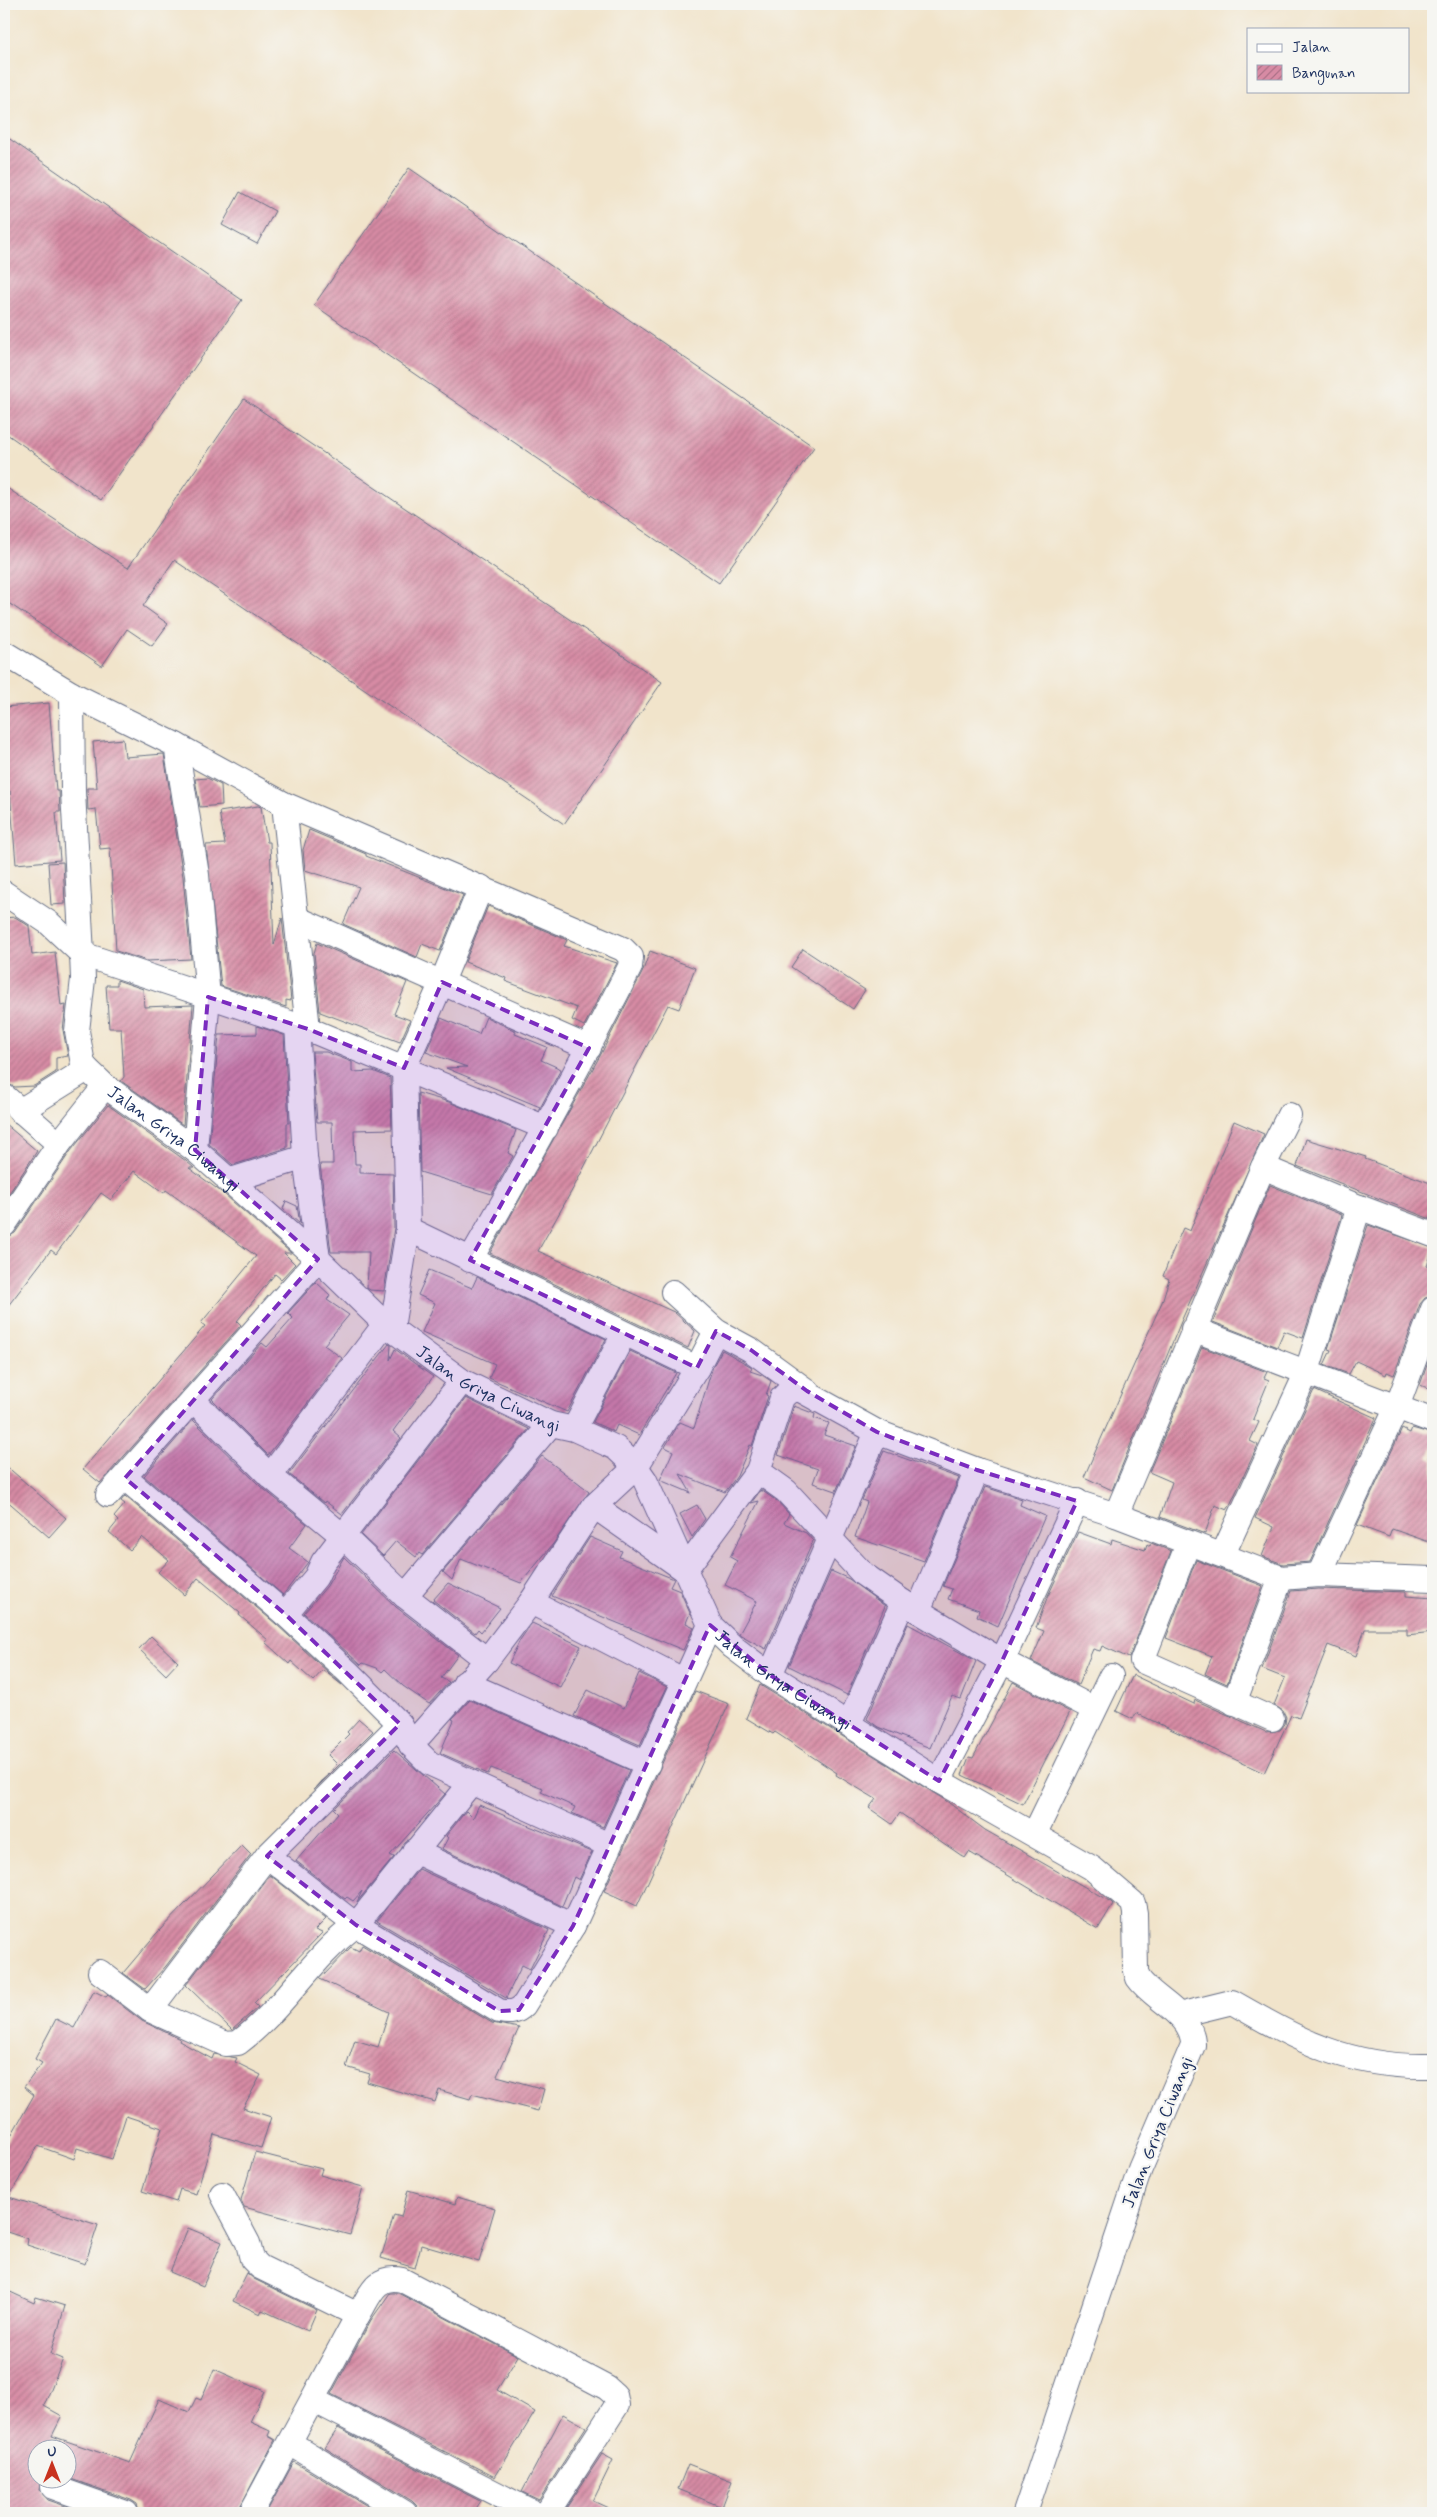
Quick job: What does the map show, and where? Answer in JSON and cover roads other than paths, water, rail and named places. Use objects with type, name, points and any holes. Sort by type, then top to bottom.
[{"type":"street","points":[[4,653],[72,694],[176,745],[284,804],[623,949],[632,957],[630,967],[589,1048],[546,1128],[470,1260]]},
{"type":"street","points":[[59,1144],[12,1103],[87,1070],[83,1064],[77,1031],[83,979],[73,792],[72,694]]},
{"type":"street","points":[[176,745],[196,875],[208,997],[195,1150]]},
{"type":"street","points":[[108,1495],[318,1259],[305,1157],[303,1027],[298,919],[284,804]]},
{"type":"street","points":[[270,1476],[388,1326],[408,1229],[404,1068],[481,887]]},
{"type":"street","points":[[4,893],[49,923],[82,954],[303,1027],[546,1128]]},
{"type":"street","points":[[298,919],[589,1048]]},
{"type":"street","name":"Jalan Griya Ciwangi","points":[[87,1070],[105,1086],[195,1150],[318,1259],[388,1326],[462,1381],[551,1424],[574,1429],[616,1448],[636,1466],[654,1498],[710,1625],[733,1647],[770,1675],[939,1780],[1035,1833],[1092,1868],[1133,1903],[1135,1913],[1136,1971],[1138,1978],[1179,2015],[1191,2033],[1192,2045],[1140,2169],[1026,2513]]},
{"type":"street","points":[[4,1223],[59,1144],[105,1086]]},
{"type":"street","points":[[1116,1515],[1263,1167],[1289,1116]]},
{"type":"street","points":[[228,1181],[305,1157]]},
{"type":"street","points":[[1263,1167],[1433,1235]]},
{"type":"street","points":[[1223,1554],[1306,1374],[1359,1207]]},
{"type":"street","points":[[408,1229],[697,1368]]},
{"type":"street","points":[[673,1292],[716,1331],[751,1350],[807,1391],[877,1432],[977,1470],[1116,1515],[1188,1544],[1223,1554],[1281,1578],[1319,1575],[1431,1574]]},
{"type":"street","points":[[1319,1575],[1397,1407],[1433,1309]]},
{"type":"street","points":[[1193,1329],[1433,1422]]},
{"type":"street","points":[[411,1745],[464,1683],[487,1660],[531,1602],[594,1506],[636,1466],[697,1368],[716,1331]]},
{"type":"street","points":[[574,1429],[624,1334]]},
{"type":"street","points":[[285,1614],[316,1577],[323,1562],[462,1381]]},
{"type":"street","points":[[594,1506],[685,1570],[758,1471],[782,1398],[792,1390],[807,1391]]},
{"type":"street","points":[[193,1400],[270,1476],[344,1537],[405,1596],[487,1660]]},
{"type":"street","points":[[405,1596],[551,1424]]},
{"type":"street","points":[[770,1675],[877,1432]]},
{"type":"street","points":[[849,1724],[977,1470]]},
{"type":"street","points":[[758,1471],[786,1491],[863,1574],[910,1606],[1002,1661],[1094,1709]]},
{"type":"street","points":[[125,1478],[285,1614],[400,1724],[411,1745],[429,1763],[609,1844]]},
{"type":"street","points":[[939,1780],[1002,1661],[1076,1501]]},
{"type":"street","points":[[1188,1544],[1142,1661],[1272,1719]]},
{"type":"street","points":[[1234,1703],[1281,1578]]},
{"type":"street","points":[[531,1602],[684,1680]]},
{"type":"street","points":[[267,1856],[356,1925],[499,2011],[519,2010],[524,2005],[573,1926],[710,1625]]},
{"type":"street","points":[[1035,1833],[1111,1676]]},
{"type":"street","points":[[464,1683],[648,1764]]},
{"type":"street","points":[[150,2010],[267,1856],[400,1724]]},
{"type":"street","points":[[100,1972],[150,2010],[225,2044],[238,2043],[296,1987],[335,1940],[356,1925],[470,1783]]},
{"type":"street","points":[[414,1851],[573,1926]]},
{"type":"street","points":[[1179,2015],[1232,2002],[1306,2042],[1336,2054],[1398,2066],[1430,2066]]},
{"type":"street","points":[[222,2194],[248,2243],[252,2259],[260,2267],[358,2315]]},
{"type":"street","points":[[251,2513],[358,2315],[377,2284],[390,2277],[402,2280],[612,2391],[617,2405],[548,2513]]},
{"type":"street","points":[[312,2400],[505,2507],[534,2513]]},
{"type":"street","points":[[290,2443],[378,2507],[404,2513]]},
{"type":"street","points":[[59,2490],[126,2513]]}]
